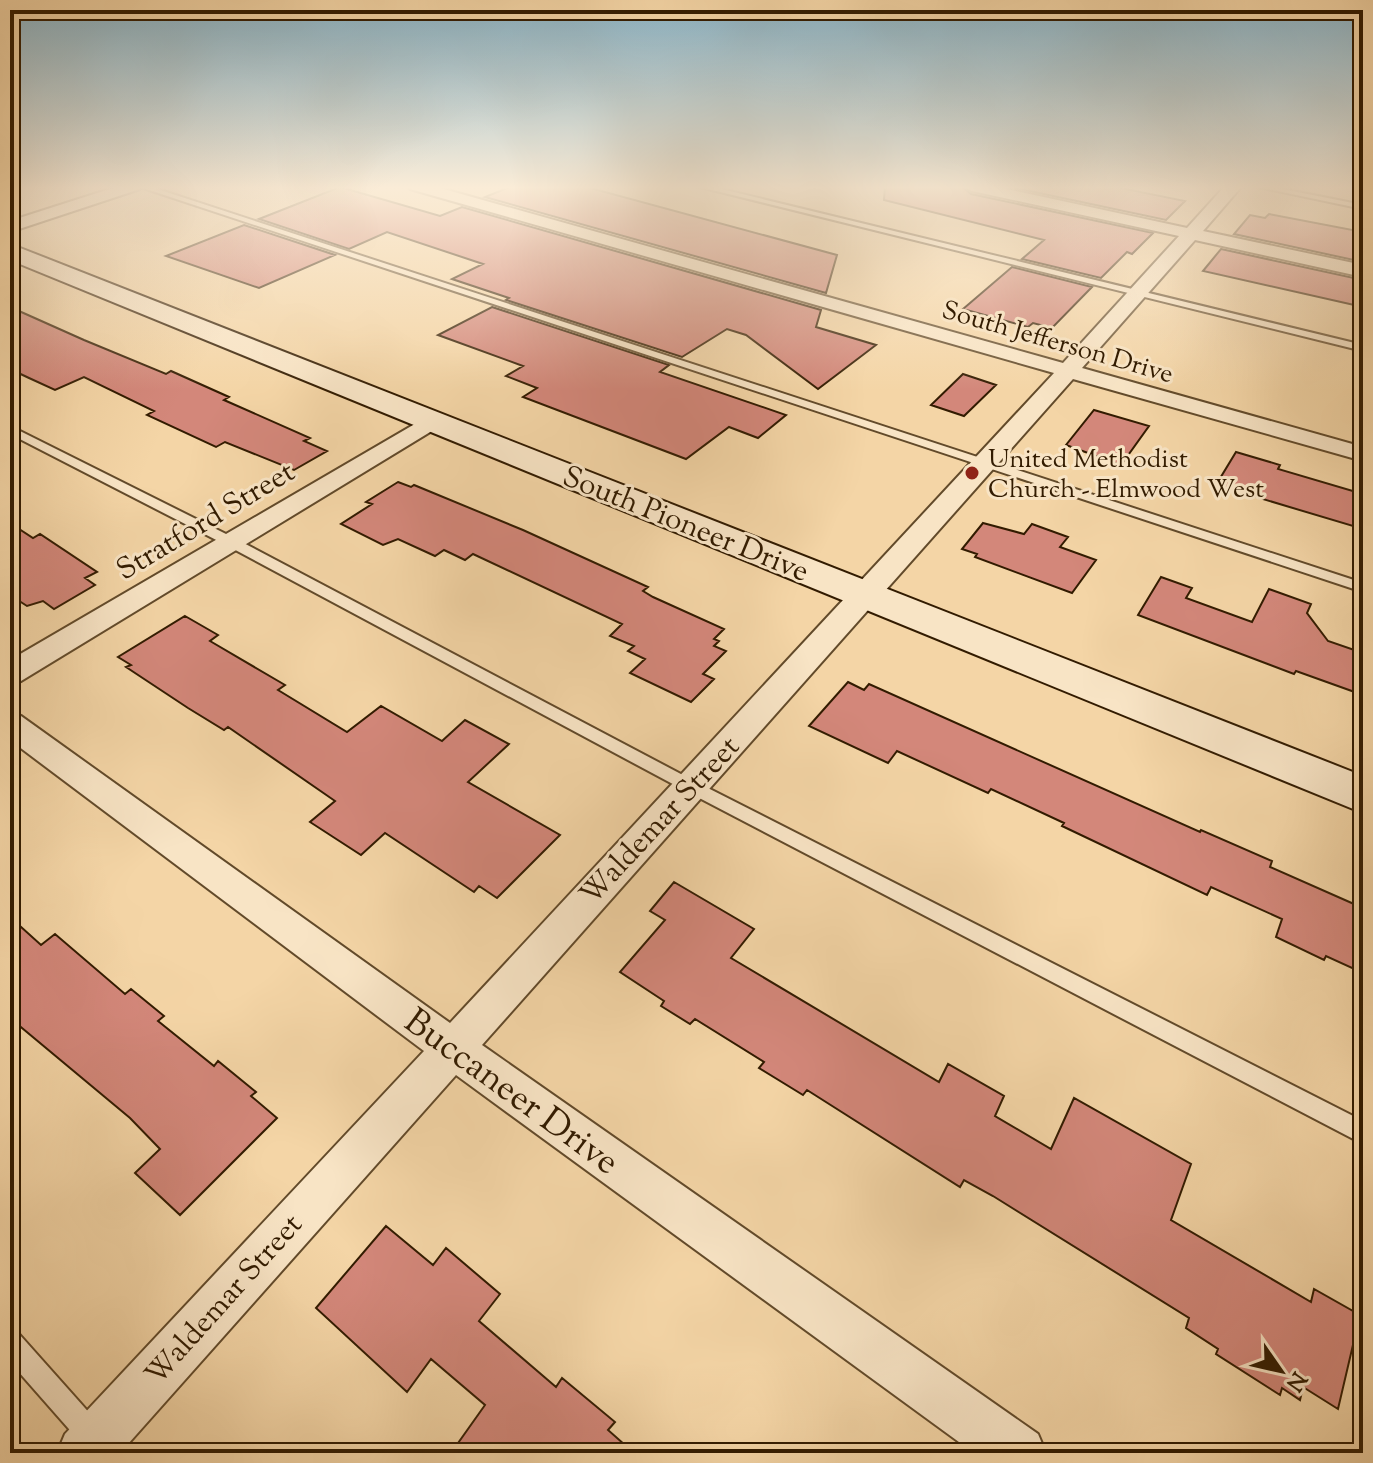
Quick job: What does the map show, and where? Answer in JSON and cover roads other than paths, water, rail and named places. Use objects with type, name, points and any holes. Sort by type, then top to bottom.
[{"type":"street","name":"South Pioneer Drive","points":[[18,254],[1363,795]]},
{"type":"street","name":"South Jefferson Drive","points":[[658,254],[1363,454]]},
{"type":"street","name":"Waldemar Street","points":[[96,1448],[451,1047],[866,595],[1169,254]]},
{"type":"street","points":[[1286,254],[1363,271]]},
{"type":"street","name":"Stratford Street","points":[[10,674],[432,421]]},
{"type":"street","name":"Buccaneer Drive","points":[[10,724],[451,1047],[1019,1453]]},
{"type":"lane","points":[[349,254],[1363,588]]},
{"type":"lane","points":[[981,254],[1363,348]]},
{"type":"lane","points":[[10,429],[231,542],[690,786],[1363,1133]]},
{"type":"lane","points":[[10,1343],[96,1448]]},
{"type":"place","name":"United Methodist Church - Elmwood West","points":[[972,473]]}]
